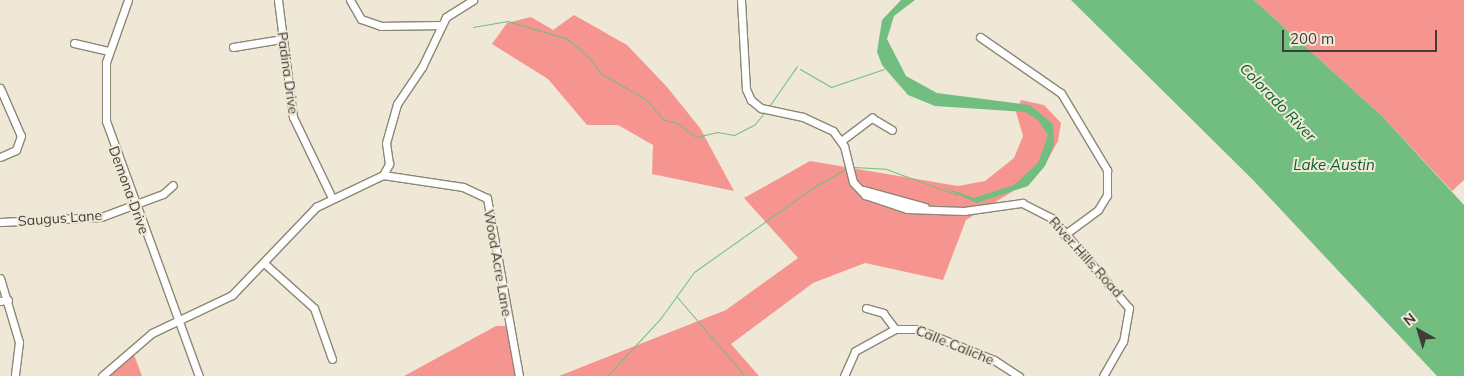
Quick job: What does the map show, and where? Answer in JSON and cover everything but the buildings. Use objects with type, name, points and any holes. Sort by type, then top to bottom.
[{"type":"street","name":"Demona Drive","points":[[128,0],[109,51],[104,79],[106,121],[134,206],[176,322],[199,376]]},
{"type":"street","name":"Padina Drive","points":[[278,0],[293,118],[332,198]]},
{"type":"street","points":[[350,0],[361,19],[381,26],[440,25]]},
{"type":"street","points":[[102,376],[147,336],[232,295],[264,263],[303,218],[332,198],[383,175],[389,164],[386,143],[397,104],[426,61],[440,25],[453,10],[473,0]]},
{"type":"street","points":[[741,0],[746,89],[751,100],[761,108],[813,120],[841,141],[872,118],[892,130]]},
{"type":"street","points":[[980,36],[1061,93],[1107,170],[1108,195],[1098,210],[1064,235]]},
{"type":"street","points":[[233,47],[282,39]]},
{"type":"street","points":[[74,42],[109,51]]},
{"type":"street","points":[[0,88],[21,136],[16,150],[0,157]]},
{"type":"street","name":"River Hills Road","points":[[841,141],[849,173],[859,189],[938,210],[1022,203],[1044,211],[1064,235],[1118,290],[1129,308],[1123,340],[1104,376]]},
{"type":"street","name":"Wood Acre Lane","points":[[383,175],[463,187],[487,198],[519,376]]},
{"type":"street","name":"Saugus Lane","points":[[0,222],[101,217],[134,206],[173,185]]},
{"type":"street","points":[[264,263],[314,308],[332,359]]},
{"type":"street","points":[[0,278],[8,300],[18,342],[15,376]]},
{"type":"street","points":[[0,301],[8,300]]},
{"type":"street","points":[[844,376],[855,351],[894,329],[883,313],[866,308]]},
{"type":"street","name":"Calle Caliche","points":[[894,329],[917,329],[994,360],[1019,376]]},
{"type":"shaded area","points":[[1254,0],[1464,0],[1464,180],[1452,191],[1383,117]]},
{"type":"shaded area","points":[[574,15],[627,45],[667,87],[700,128],[734,191],[652,174],[653,145],[618,125],[587,125],[548,79],[492,44],[507,23],[531,17],[553,30]]},
{"type":"shaded area","points":[[1021,100],[1044,105],[1061,123],[1058,141],[1047,161],[1023,185],[966,220],[943,280],[865,263],[813,283],[731,344],[759,376],[559,376],[726,310],[798,258],[744,198],[810,161],[958,186],[985,181],[1014,158],[1023,136],[1016,112]]},
{"type":"shaded area","points":[[496,326],[506,326],[516,376],[404,376]]},
{"type":"shaded area","points":[[133,352],[142,376],[109,376]]},
{"type":"water","points":[[901,0],[915,0],[894,16],[887,39],[906,76],[937,93],[1030,105],[1053,124],[1054,145],[1045,166],[1028,186],[977,203],[940,186],[974,198],[1014,185],[1038,163],[1048,135],[1038,120],[1025,112],[935,106],[908,95],[882,65],[877,52],[882,20]]},
{"type":"water","name":"Lake Austin","points":[[1071,0],[1254,0],[1383,117],[1464,205],[1464,376],[1437,376],[1254,181]]},
{"type":"waterway","points":[[473,27],[507,21],[566,38],[590,58],[600,73],[647,100],[664,120],[677,123],[696,137],[717,132],[734,135],[754,125],[764,113]]},
{"type":"waterway","points":[[770,105],[797,66]]},
{"type":"waterway","points":[[800,69],[831,87],[884,69]]},
{"type":"waterway","points":[[853,167],[886,169],[957,195]]},
{"type":"waterway","points":[[607,376],[660,319],[694,272],[817,185],[844,170]]},
{"type":"waterway","points":[[677,297],[745,376]]},
{"type":"water label","name":"Colorado River","points":[[1278,102]]}]
